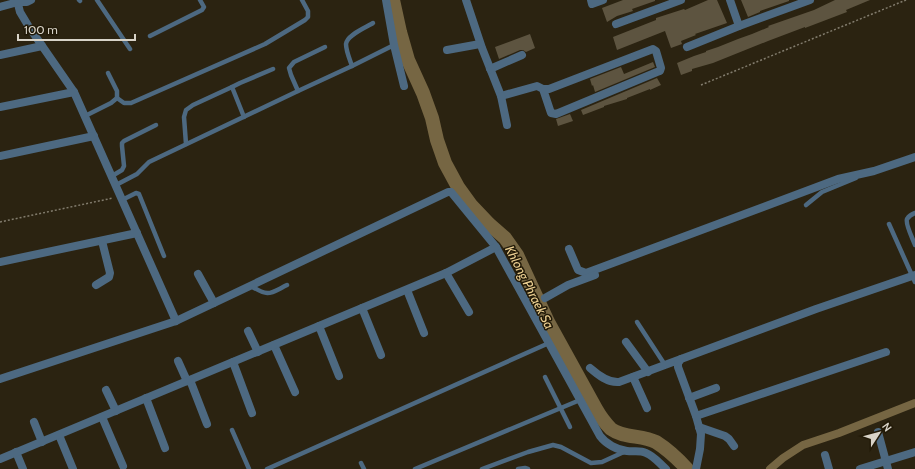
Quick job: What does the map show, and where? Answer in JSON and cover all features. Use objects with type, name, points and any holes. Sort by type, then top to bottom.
[{"type":"street","points":[[0,7],[17,1],[27,2],[31,0]]},
{"type":"street","points":[[386,0],[394,45],[404,86]]},
{"type":"street","points":[[466,0],[480,44],[501,96],[507,125]]},
{"type":"street","points":[[591,0],[592,4],[603,0]]},
{"type":"street","points":[[616,24],[681,0]]},
{"type":"street","points":[[730,0],[739,26]]},
{"type":"street","points":[[687,47],[810,0]]},
{"type":"street","points":[[17,1],[20,12],[26,22],[74,92],[176,321]]},
{"type":"street","points":[[447,50],[480,44]]},
{"type":"street","points":[[0,55],[42,46]]},
{"type":"street","points":[[501,96],[537,86],[546,90],[653,49],[656,51],[661,68],[660,71],[556,114],[551,113],[543,89]]},
{"type":"street","points":[[490,69],[522,56]]},
{"type":"street","points":[[0,107],[74,92]]},
{"type":"street","points":[[0,156],[94,136]]},
{"type":"street","points":[[569,249],[578,270],[586,274],[656,246],[838,179],[874,170],[915,156]]},
{"type":"street","points":[[0,379],[176,321],[450,192],[496,247],[604,442],[610,446],[626,451],[645,452],[665,469]]},
{"type":"street","points":[[0,262],[137,233]]},
{"type":"street","points":[[96,285],[109,277],[110,273],[102,241]]},
{"type":"street","points":[[0,459],[407,290],[446,273],[496,247]]},
{"type":"street","points":[[545,298],[568,285],[602,273],[606,270],[608,265]]},
{"type":"street","points":[[446,273],[468,312]]},
{"type":"street","points":[[198,274],[214,303]]},
{"type":"street","points":[[590,368],[603,378],[619,382],[816,309],[914,277]]},
{"type":"street","points":[[407,290],[424,333]]},
{"type":"street","points":[[362,308],[381,356]]},
{"type":"street","points":[[319,326],[339,376]]},
{"type":"street","points":[[248,331],[258,352]]},
{"type":"street","points":[[626,342],[648,372]]},
{"type":"street","points":[[274,345],[296,392]]},
{"type":"street","points":[[696,416],[886,352]]},
{"type":"street","points":[[681,359],[678,363],[678,368],[690,398],[701,434],[697,466]]},
{"type":"street","points":[[178,361],[207,424]]},
{"type":"street","points":[[233,362],[252,412]]},
{"type":"street","points":[[633,377],[647,408]]},
{"type":"street","points":[[690,398],[716,388]]},
{"type":"street","points":[[106,390],[116,411]]},
{"type":"street","points":[[146,398],[165,448]]},
{"type":"street","points":[[102,417],[123,466]]},
{"type":"street","points":[[34,422],[42,442]]},
{"type":"street","points":[[699,427],[725,436],[734,446]]},
{"type":"street","points":[[878,432],[887,465]]},
{"type":"street","points":[[59,435],[73,469]]},
{"type":"street","points":[[16,452],[23,469]]},
{"type":"street","points":[[860,469],[887,465],[915,452]]},
{"type":"street","points":[[825,455],[830,469]]},
{"type":"lane","points":[[97,0],[130,49]]},
{"type":"lane","points":[[150,36],[202,10],[204,7],[200,0]]},
{"type":"lane","points":[[117,98],[124,103],[131,103],[265,44],[308,17],[308,11],[302,0]]},
{"type":"lane","points":[[352,66],[346,43],[350,37],[373,23]]},
{"type":"lane","points":[[116,185],[137,174],[149,162],[394,45]]},
{"type":"lane","points":[[298,91],[291,75],[290,68],[294,62],[325,47]]},
{"type":"lane","points":[[186,144],[184,117],[186,110],[193,105],[273,69]]},
{"type":"lane","points":[[108,73],[117,91],[117,98]]},
{"type":"lane","points":[[232,87],[244,116]]},
{"type":"lane","points":[[85,116],[111,103],[117,98]]},
{"type":"lane","points":[[112,176],[122,170],[124,166],[122,143],[156,125]]},
{"type":"lane","points":[[806,205],[816,196],[828,189],[874,170]]},
{"type":"lane","points":[[122,198],[136,193],[139,194],[164,256]]},
{"type":"lane","points":[[915,213],[907,220],[907,225],[915,245]]},
{"type":"lane","points":[[889,224],[914,277]]},
{"type":"lane","points":[[250,286],[266,294],[274,292],[287,285]]},
{"type":"lane","points":[[637,322],[665,365]]},
{"type":"lane","points":[[267,469],[549,343]]},
{"type":"lane","points":[[546,377],[570,427]]},
{"type":"lane","points":[[415,469],[580,400]]},
{"type":"lane","points":[[232,430],[250,469]]},
{"type":"lane","points":[[482,469],[528,452],[553,445],[561,447],[591,463],[602,462],[626,451]]},
{"type":"lane","points":[[361,463],[364,469]]},
{"type":"lane","points":[[518,469],[528,469]]},
{"type":"path","points":[[701,85],[906,0]]},
{"type":"path","points":[[0,222],[122,198]]},
{"type":"building","points":[[623,0],[655,1],[632,9],[633,11],[617,16],[607,22],[602,8]]},
{"type":"building","points":[[708,0],[717,0],[727,23],[695,34],[696,35],[681,41],[682,44],[671,48],[665,31],[617,50],[613,37],[656,20],[656,18],[684,9],[685,10]]},
{"type":"building","points":[[741,0],[789,1],[760,11],[748,17]]},
{"type":"building","points":[[835,0],[870,0],[846,10],[847,12],[713,63],[692,69],[692,71],[681,75],[677,63],[769,27],[768,26],[814,10]]},
{"type":"building","points":[[530,34],[535,48],[526,52],[520,50],[499,59],[495,47]]},
{"type":"building","points":[[653,62],[655,67],[595,92],[593,85],[592,86],[590,79],[621,67],[624,74]]},
{"type":"building","points":[[657,78],[661,85],[583,115],[581,110]]},
{"type":"building","points":[[570,114],[573,121],[558,126],[556,119]]},
{"type":"waterway","name":"Khlong Phraek Sa","points":[[393,0],[408,60],[423,93],[432,118],[437,140],[445,163],[458,187],[471,205],[505,238],[517,255],[548,322],[598,412],[611,429],[621,434],[645,438],[656,442],[672,454],[687,469]]},
{"type":"waterway","points":[[770,469],[783,458],[803,445],[839,433],[915,403]]}]
